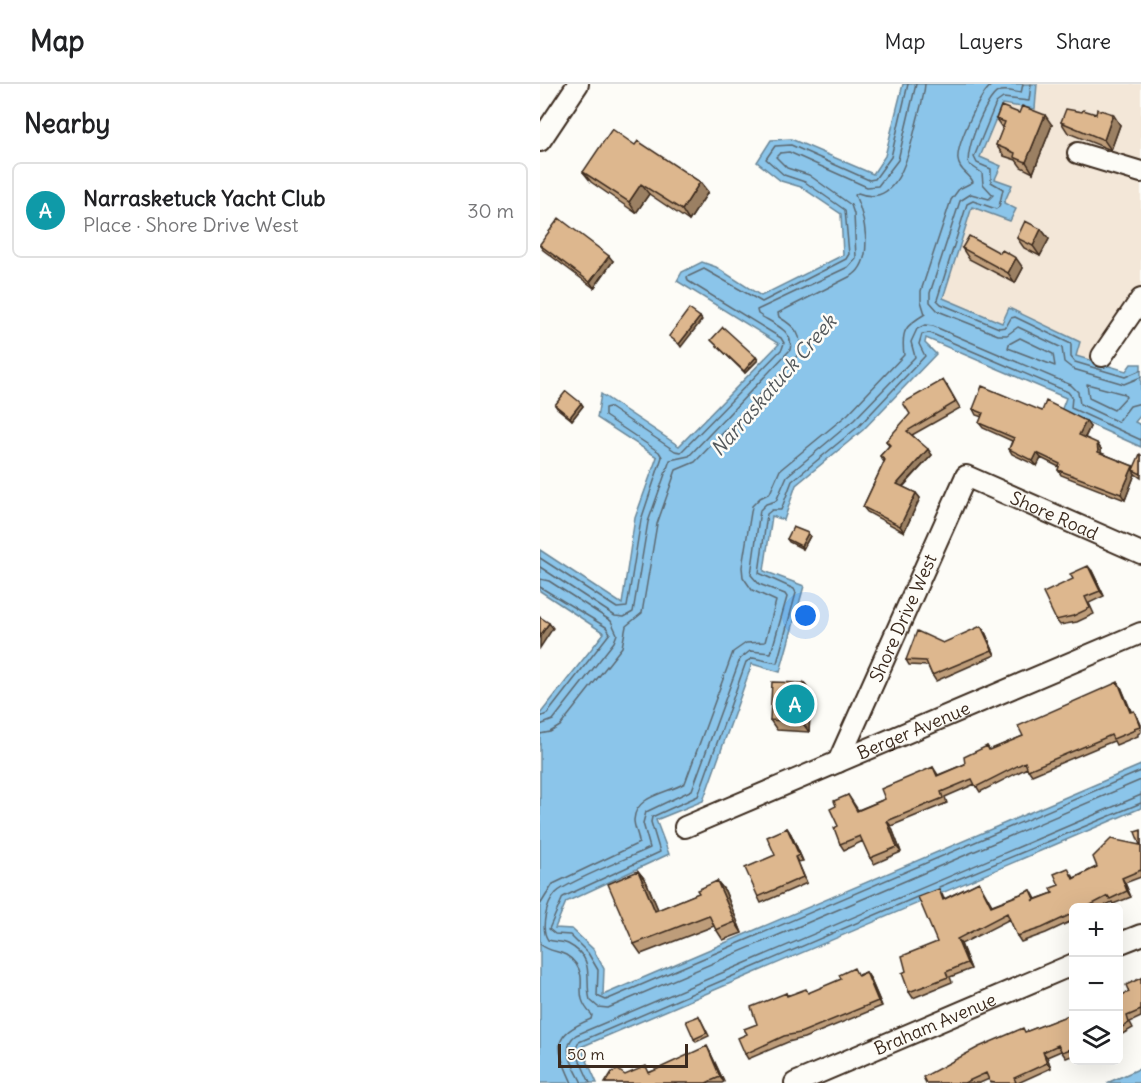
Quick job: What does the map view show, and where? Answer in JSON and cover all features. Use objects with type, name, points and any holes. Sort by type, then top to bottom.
[{"type":"street","points":[[540,141],[546,118],[578,84]]},
{"type":"street","points":[[1078,153],[1141,172]]},
{"type":"street","points":[[1102,356],[1141,299]]},
{"type":"street","name":"Shore Road","points":[[966,476],[1141,553]]},
{"type":"street","name":"Shore Drive West","points":[[838,762],[966,476]]},
{"type":"street","name":"Berger Avenue","points":[[685,827],[1141,633]]},
{"type":"street","points":[[1123,942],[1141,935]]},
{"type":"street","name":"Braham Avenue","points":[[795,1083],[1069,966]]},
{"type":"shaded area","points":[[1037,84],[1141,84],[1141,311],[1104,365],[1076,356],[1009,308],[1002,323],[943,298],[972,206],[1010,221],[1016,209],[1004,203],[995,179],[979,157],[1002,104],[1035,109]]},
{"type":"water","name":"Narraskatuck Creek","points":[[903,84],[1037,84],[1035,109],[1002,104],[980,157],[1001,166],[995,179],[1012,185],[1004,203],[1016,209],[1010,221],[972,207],[943,298],[1002,323],[1009,308],[1080,342],[1076,356],[1126,371],[1131,364],[1141,364],[1141,415],[1135,422],[1141,425],[1141,447],[1061,411],[1066,398],[926,338],[925,343],[936,354],[863,430],[796,485],[784,520],[772,516],[764,571],[804,586],[780,672],[752,664],[703,801],[656,820],[669,854],[566,902],[555,928],[572,929],[593,949],[604,969],[603,995],[1141,765],[1141,808],[581,1047],[597,1083],[540,1083],[540,714],[604,633],[540,591],[540,550],[622,604],[635,518],[657,457],[597,418],[601,394],[679,446],[779,344],[677,281],[682,272],[702,262],[716,267],[761,296],[843,255],[841,214],[801,187],[781,181],[757,162],[771,140],[791,139],[873,174],[885,156]]},
{"type":"water","points":[[1141,1068],[1141,1083],[1107,1083]]},
{"type":"building","points":[[1001,106],[1019,113],[1022,106],[1045,115],[1026,162],[1014,157],[1015,153],[996,145],[1005,122],[996,119]]},
{"type":"building","points":[[1066,109],[1082,112],[1083,110],[1096,114],[1097,109],[1113,114],[1104,140],[1061,122]]},
{"type":"building","points":[[612,129],[635,145],[638,141],[700,182],[682,210],[641,184],[629,202],[583,172]]},
{"type":"building","points":[[559,218],[609,256],[590,282],[540,245]]},
{"type":"building","points":[[1025,221],[1041,229],[1033,246],[1017,238]]},
{"type":"building","points":[[969,236],[1000,253],[1002,250],[1016,258],[1008,273],[962,248]]},
{"type":"building","points":[[689,309],[700,317],[679,344],[669,336]]},
{"type":"building","points":[[723,327],[756,357],[744,371],[711,340]]},
{"type":"building","points":[[943,380],[956,402],[907,431],[928,449],[897,484],[916,493],[900,526],[863,507],[885,460],[880,456],[890,445],[886,441],[910,414],[903,403]]},
{"type":"building","points":[[982,386],[1042,411],[1046,401],[1086,421],[1079,435],[1097,443],[1098,452],[1133,466],[1121,494],[1058,470],[1060,464],[1037,453],[1033,461],[1009,449],[1014,438],[979,423],[983,413],[973,409]]},
{"type":"building","points":[[566,391],[581,403],[570,417],[555,405]]},
{"type":"building","points":[[1141,455],[1141,474],[1133,470]]},
{"type":"building","points":[[793,527],[808,533],[801,546],[787,539]]},
{"type":"building","points":[[1088,566],[1100,591],[1085,597],[1090,608],[1073,616],[1056,620],[1043,593],[1073,579],[1070,574]]},
{"type":"building","points":[[540,617],[549,623],[540,636]]},
{"type":"building","points":[[981,626],[992,650],[932,675],[926,661],[906,660],[917,631],[943,643]]},
{"type":"building","points":[[772,682],[804,683],[802,722],[770,720]]},
{"type":"building","points":[[1118,682],[1130,712],[1134,711],[1140,726],[1134,728],[1135,730],[1113,739],[1111,735],[1028,770],[1025,762],[976,787],[972,779],[941,792],[943,798],[887,821],[897,847],[870,858],[860,836],[840,844],[834,828],[838,826],[830,809],[836,806],[834,801],[848,795],[857,811],[885,799],[881,789],[933,767],[937,776],[965,764],[964,757],[987,746],[989,750],[1023,736],[1018,726]]},
{"type":"building","points":[[787,828],[799,855],[795,857],[803,877],[758,897],[745,868],[775,855],[767,837]]},
{"type":"building","points":[[1141,830],[1141,870],[1122,878],[1127,891],[1110,899],[1108,896],[1095,903],[1069,903],[1069,915],[1017,936],[1007,913],[957,939],[967,963],[946,972],[948,977],[909,992],[902,973],[906,971],[902,956],[937,942],[918,897],[939,889],[943,900],[979,882],[991,906],[1031,890],[1035,899],[1032,901],[1053,893],[1051,888],[1059,885],[1054,874],[1068,868],[1073,879],[1097,867],[1093,857],[1111,839],[1140,845],[1135,832]]},
{"type":"building","points":[[638,871],[655,911],[699,893],[697,890],[717,881],[735,922],[716,930],[709,915],[634,944],[608,884]]},
{"type":"building","points":[[854,968],[858,976],[866,972],[878,1001],[800,1033],[784,1036],[745,1054],[738,1038],[747,1034],[744,1029],[757,1024],[751,1007],[786,993],[787,996],[806,989],[808,993],[841,979],[839,975]]},
{"type":"building","points":[[1141,978],[1141,1010],[1127,1016],[1129,1023],[1123,1027],[1123,994],[1129,992],[1126,985]]},
{"type":"building","points":[[1069,1015],[1069,1050],[1062,1052],[1058,1045],[1043,1052],[1047,1063],[1014,1078],[1016,1082],[1013,1083],[990,1082],[986,1073],[964,1083],[926,1083],[923,1077],[979,1047],[1023,1028],[1025,1032]]},
{"type":"building","points":[[699,1016],[707,1033],[694,1039],[686,1021]]},
{"type":"building","points":[[707,1046],[720,1077],[706,1083],[605,1083],[612,1072],[618,1070],[625,1075],[646,1066],[649,1073]]},
{"type":"place","name":"Narrasketuck Yacht Club","points":[[795,704]]}]
